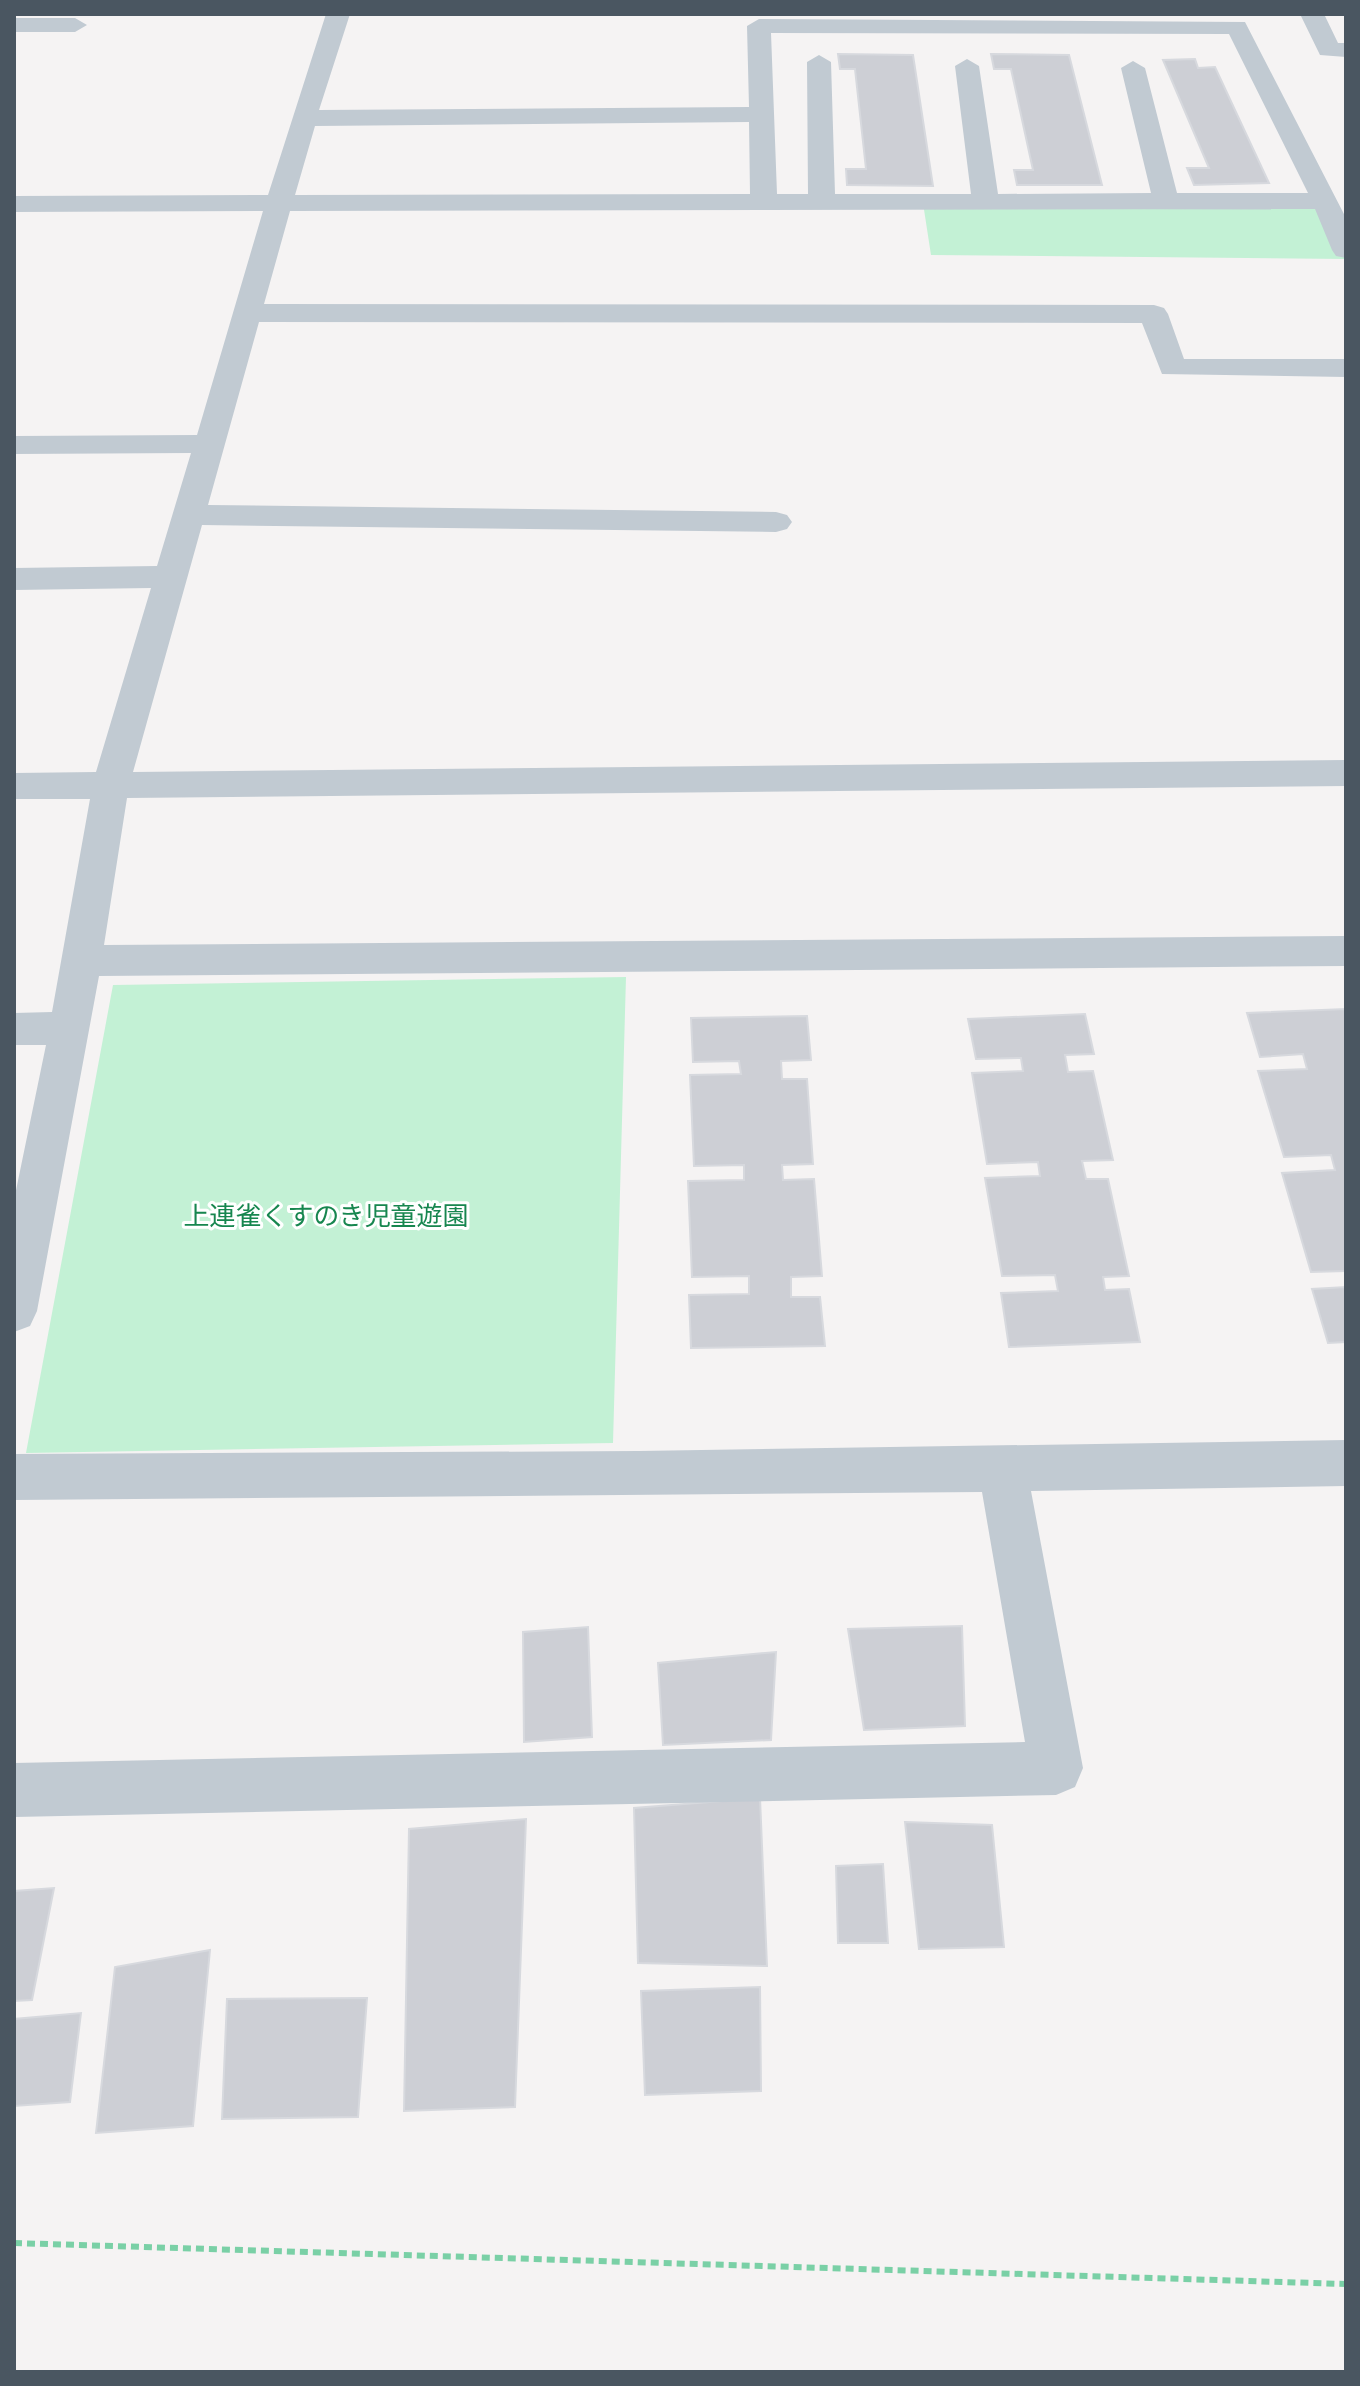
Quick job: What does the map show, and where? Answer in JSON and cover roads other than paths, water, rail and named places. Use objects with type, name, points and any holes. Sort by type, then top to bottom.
[{"type":"street","points":[[15,1302],[70,1028],[110,787],[192,515],[208,444],[278,206],[338,14]]},
{"type":"street","points":[[1312,14],[1329,50],[1346,50]]},
{"type":"street","points":[[764,203],[759,20],[1175,20],[1237,27],[1325,201],[1346,250]]},
{"type":"street","points":[[14,25],[75,25]]},
{"type":"street","points":[[819,62],[822,203]]},
{"type":"street","points":[[967,66],[986,203]]},
{"type":"street","points":[[1133,68],[1166,202]]},
{"type":"street","points":[[304,118],[761,114]]},
{"type":"street","points":[[14,204],[278,206],[1325,201]]},
{"type":"street","points":[[249,313],[1154,314],[1172,368],[1346,368]]},
{"type":"street","points":[[14,445],[208,444]]},
{"type":"street","points":[[192,515],[776,522]]},
{"type":"street","points":[[14,579],[173,577]]},
{"type":"street","points":[[14,786],[1346,773]]},
{"type":"street","points":[[81,961],[1346,951]]},
{"type":"street","points":[[14,1029],[70,1028]]},
{"type":"street","points":[[14,1477],[624,1474],[1346,1463]]},
{"type":"street","points":[[14,1790],[1056,1768],[1002,1466]]},
{"type":"park label","name":"上連雀くすのき児童遊園","points":[[326,1215]]}]
